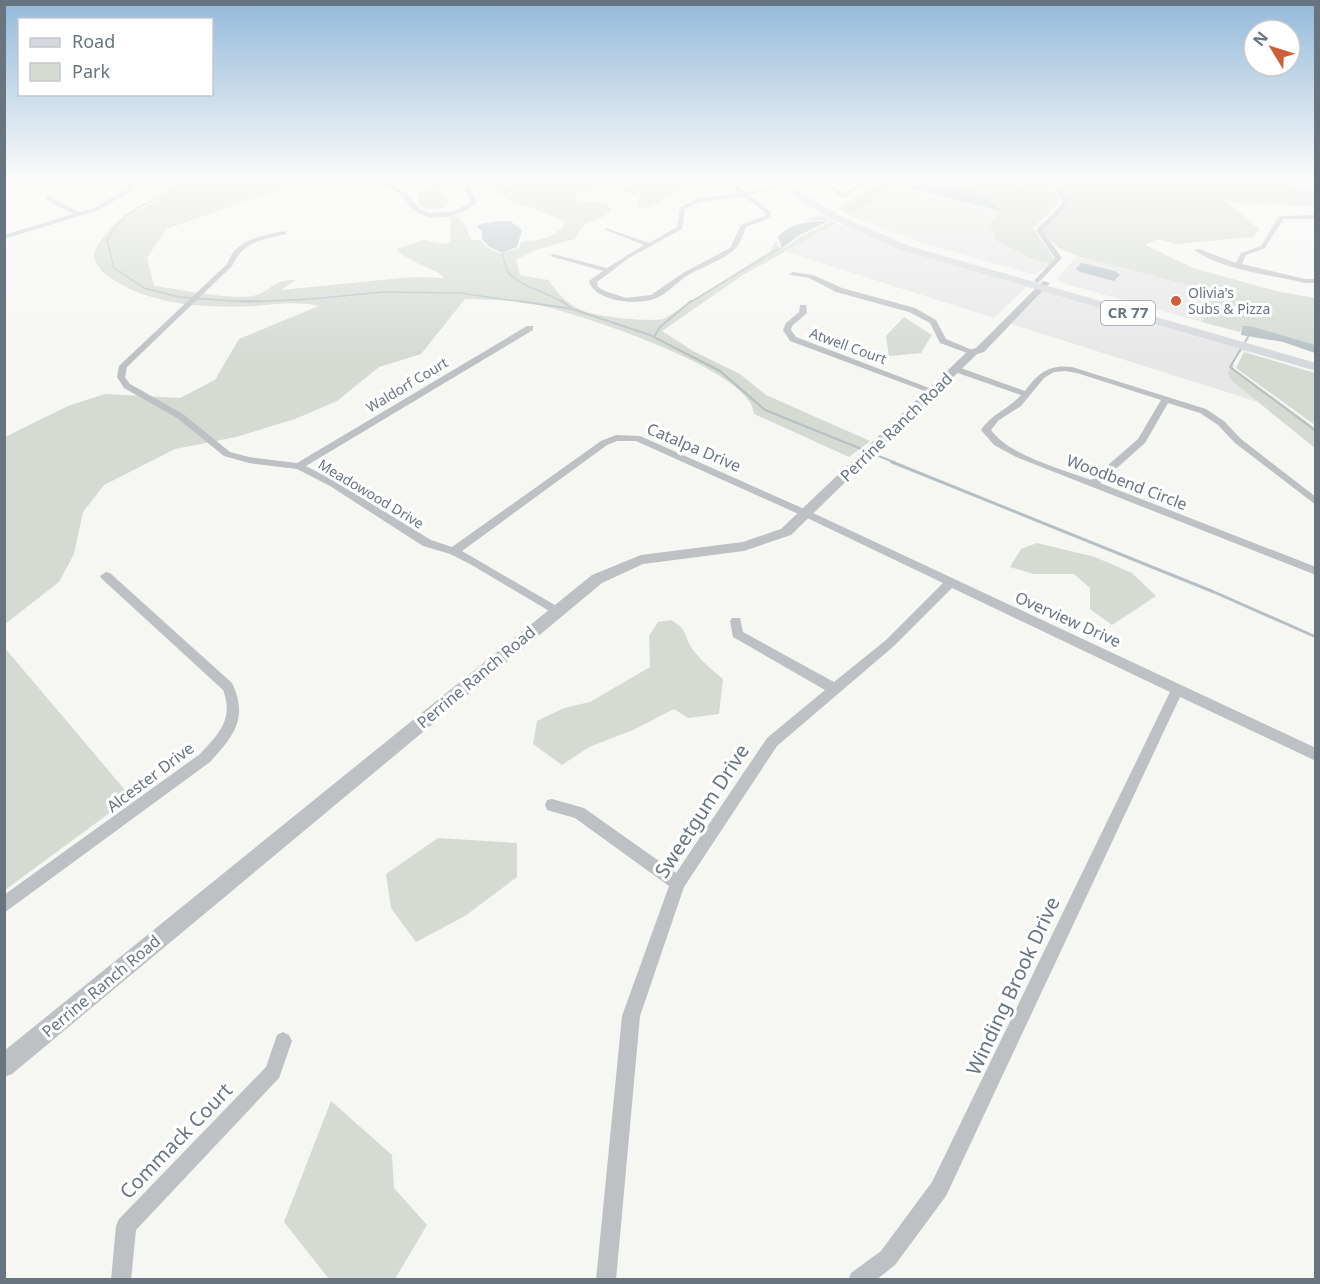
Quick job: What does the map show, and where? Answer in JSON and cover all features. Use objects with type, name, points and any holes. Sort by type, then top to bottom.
[{"type":"main road","name":"CR 77","points":[[883,238],[962,266],[1039,284],[1231,336],[1316,367]]},
{"type":"main road","name":"CR 77","points":[[890,238],[1198,333],[1316,360]]},
{"type":"main road","points":[[1198,333],[1231,336]]},
{"type":"street","name":"Meadowood Drive","points":[[266,238],[251,242],[236,250],[230,265],[123,366],[121,377],[127,386],[180,416],[227,454],[237,458],[299,466],[333,484],[427,543],[454,551],[556,611]]},
{"type":"street","points":[[633,238],[650,244]]},
{"type":"street","points":[[665,238],[650,244],[608,270],[593,281],[595,288],[602,293],[626,300],[653,297],[685,274],[732,249],[739,238]]},
{"type":"street","name":"Perrine Ranch Road","points":[[4,1066],[597,579],[641,560],[744,546],[786,532],[973,352],[980,350],[1039,284],[1058,260],[1058,256],[1044,238]]},
{"type":"street","points":[[1238,265],[1243,255],[1263,247],[1268,238]]},
{"type":"street","points":[[1197,250],[1214,259],[1305,281],[1316,281]]},
{"type":"street","points":[[553,256],[608,270]]},
{"type":"street","points":[[793,274],[811,276],[839,290],[912,310],[933,322],[943,341],[973,352]]},
{"type":"street","name":"Atwell Court","points":[[803,307],[803,313],[789,325],[787,330],[793,339],[933,391]]},
{"type":"street","name":"Waldorf Court","points":[[299,466],[530,328]]},
{"type":"street","points":[[958,367],[1028,392]]},
{"type":"street","name":"Woodbend Circle","points":[[1316,502],[1238,441],[1221,423],[1203,411],[1066,368],[1051,370],[1042,375],[1019,403],[990,422],[986,430],[991,439],[1005,448],[1092,485],[1316,572]]},
{"type":"street","points":[[1092,485],[1142,441],[1166,399]]},
{"type":"street","name":"Catalpa Drive","points":[[454,551],[588,453],[608,440],[625,437],[647,441],[807,514]]},
{"type":"street","name":"Overview Drive","points":[[807,514],[950,583],[1116,658],[1177,690],[1316,755]]},
{"type":"street","name":"Alcester Drive","points":[[4,905],[205,758],[225,735],[233,718],[234,700],[228,687],[106,576]]},
{"type":"street","name":"Sweetgum Drive","points":[[606,1280],[631,1016],[678,883],[772,742],[890,644],[950,583]]},
{"type":"street","points":[[736,621],[737,634],[835,689]]},
{"type":"street","name":"Winding Brook Drive","points":[[858,1280],[888,1258],[939,1189],[1177,690]]},
{"type":"street","points":[[552,805],[579,813],[678,883]]},
{"type":"street","name":"Commack Court","points":[[122,1280],[126,1226],[273,1072],[283,1041]]},
{"type":"shaded area","points":[[520,238],[517,247],[502,253],[488,246],[482,239]]},
{"type":"shaded area","points":[[778,238],[795,238],[782,248]]},
{"type":"shaded area","points":[[808,238],[874,238],[1026,287],[994,318],[784,251]]},
{"type":"shaded area","points":[[910,238],[1018,238],[1030,258],[1049,264],[1036,274],[1031,274]]},
{"type":"shaded area","points":[[1077,256],[1192,286],[1209,310],[1202,322],[1062,283],[1057,278]]},
{"type":"shaded area","points":[[1081,263],[1115,271],[1120,275],[1114,281],[1080,272],[1076,269]]},
{"type":"shaded area","points":[[1042,291],[1253,353],[1240,351],[1227,373],[1232,381],[1258,402],[1011,324]]},
{"type":"shaded area","points":[[1242,326],[1250,326],[1315,345],[1315,353],[1283,342],[1241,335]]},
{"type":"green space","points":[[160,238],[147,258],[154,286],[203,294],[242,297],[258,295],[287,280],[295,280],[281,290],[412,277],[445,278],[409,259],[396,249],[424,240],[445,244],[451,242],[451,238],[470,238],[471,240],[480,240],[486,247],[500,254],[519,248],[521,242],[546,238],[576,238],[538,249],[516,260],[520,275],[548,280],[562,296],[586,312],[646,320],[664,319],[770,251],[776,241],[779,248],[785,248],[799,238],[809,238],[743,275],[662,331],[693,351],[740,374],[766,395],[870,441],[849,457],[754,414],[750,402],[735,386],[712,371],[654,343],[591,320],[534,304],[504,300],[465,299],[421,354],[379,367],[337,401],[295,419],[236,437],[175,449],[104,485],[83,512],[74,554],[59,582],[5,624],[5,437],[68,406],[105,394],[180,398],[215,380],[239,339],[319,306],[295,303],[216,306],[158,299],[122,285],[98,267],[94,257],[102,239]]},
{"type":"green space","points":[[995,238],[1040,238],[1054,259],[1050,264],[1030,258]]},
{"type":"green space","points":[[1048,238],[1243,238],[1176,244],[1159,239],[1146,244],[1193,268],[1276,291],[1315,298],[1315,345],[1242,326],[1240,332],[1202,322],[1209,310],[1192,286],[1077,256],[1060,249]]},
{"type":"green space","points":[[904,317],[932,335],[921,353],[889,356],[886,336]]},
{"type":"green space","points":[[1244,352],[1315,373],[1315,425],[1236,368]]},
{"type":"green space","points":[[1234,362],[1233,368],[1315,428],[1315,448],[1232,381],[1227,373]]},
{"type":"green space","points":[[1037,543],[1095,557],[1132,573],[1156,596],[1112,625],[1090,609],[1090,588],[1074,574],[1034,574],[1010,567],[1021,549]]},
{"type":"green space","points":[[671,620],[682,629],[698,656],[723,679],[719,714],[688,718],[674,709],[633,730],[589,747],[562,765],[533,744],[537,721],[564,708],[590,702],[650,667],[649,636],[658,622]]},
{"type":"green space","points":[[4,647],[125,790],[119,806],[5,890]]},
{"type":"green space","points":[[438,838],[517,843],[517,877],[465,916],[416,942],[391,908],[386,874]]},
{"type":"green space","points":[[331,1101],[392,1155],[394,1188],[427,1225],[395,1279],[329,1279],[284,1222]]},
{"type":"waterway","points":[[108,238],[114,268],[144,288],[179,297],[246,302],[312,299],[383,292],[460,293],[530,303]]},
{"type":"waterway","points":[[689,303],[780,248]]},
{"type":"waterway","points":[[502,253],[507,270],[513,277],[564,303]]},
{"type":"waterway","points":[[239,301],[258,301]]},
{"type":"waterway","points":[[519,301],[572,309],[650,335],[720,371],[765,410],[896,463]]},
{"type":"waterway","points":[[562,301],[571,308]]},
{"type":"waterway","points":[[654,337],[660,327],[691,301]]},
{"type":"waterway","points":[[1248,337],[1230,367],[1316,431]]},
{"type":"waterway","points":[[892,462],[1214,592],[1316,637]]},
{"type":"place","name":"Olivia's Subs & Pizza","points":[[1176,301]]}]
